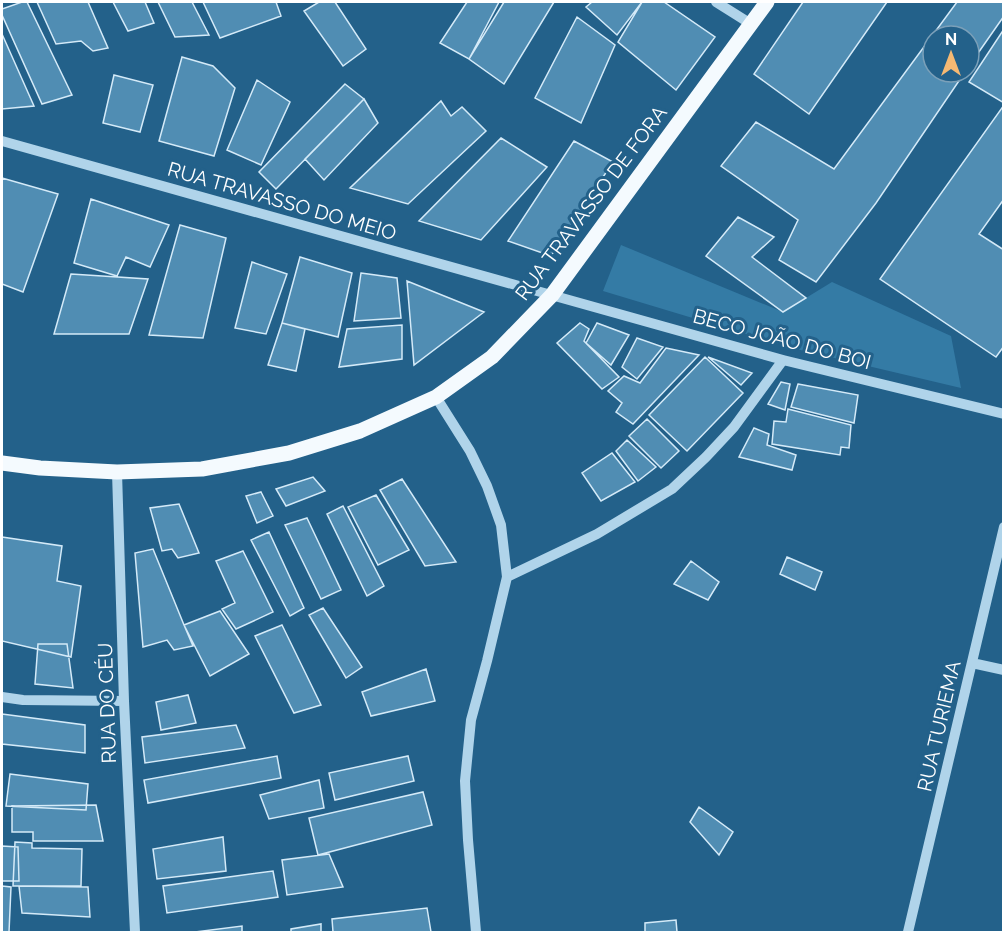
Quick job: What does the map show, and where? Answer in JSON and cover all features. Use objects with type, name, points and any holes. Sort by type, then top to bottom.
[{"type":"main road","name":"RUA TRAVASSO DE FORA","points":[[2,463],[40,468],[117,472],[202,469],[289,453],[360,431],[435,397],[492,357],[552,295],[767,2]]},
{"type":"street","points":[[716,2],[751,24]]},
{"type":"street","name":"RUA TRAVASSO DO MEIO","points":[[2,141],[552,295]]},
{"type":"street","name":"BECO JOÃO DO BOI","points":[[552,295],[783,360],[1004,414]]},
{"type":"street","points":[[507,577],[597,534],[672,489],[734,427],[783,360]]},
{"type":"street","points":[[435,397],[470,451],[487,486],[501,525],[507,577],[471,720],[465,781],[476,933]]},
{"type":"street","name":"RUA DO CÉU","points":[[117,472],[124,701],[135,933]]},
{"type":"street","name":"RUA TURIEMA","points":[[908,933],[1004,527]]},
{"type":"street","points":[[972,663],[1004,670]]},
{"type":"street","points":[[2,697],[23,700],[124,701]]},
{"type":"shaded area","points":[[621,245],[783,312],[832,282],[951,336],[961,388],[792,348],[603,291]]},
{"type":"building","points":[[27,2],[72,95],[42,104],[2,15],[2,9]]},
{"type":"building","points":[[37,2],[88,2],[108,48],[93,51],[81,41],[56,44]]},
{"type":"building","points":[[113,2],[145,2],[154,23],[128,31]]},
{"type":"building","points":[[158,2],[192,2],[209,35],[175,37]]},
{"type":"building","points":[[203,2],[276,2],[281,16],[220,38]]},
{"type":"building","points":[[319,2],[335,2],[366,49],[343,66],[304,11]]},
{"type":"building","points":[[467,2],[499,2],[469,59],[440,43]]},
{"type":"building","points":[[504,2],[554,2],[504,84],[469,59]]},
{"type":"building","points":[[592,2],[642,2],[617,35],[586,7]]},
{"type":"building","points":[[642,2],[664,2],[715,37],[676,90],[618,42]]},
{"type":"building","points":[[803,2],[887,2],[809,114],[754,74]]},
{"type":"building","points":[[957,2],[1004,2],[1004,16],[981,49],[981,24],[941,24]]},
{"type":"building","points":[[577,17],[615,45],[581,123],[535,98]]},
{"type":"building","points":[[1004,29],[1004,103],[972,84],[981,84],[981,64]]},
{"type":"building","points":[[2,34],[34,106],[2,109]]},
{"type":"building","points":[[921,51],[921,84],[957,84],[876,203],[816,282],[779,260],[798,220],[721,166],[756,122],[834,169]]},
{"type":"building","points":[[182,57],[213,66],[235,88],[214,156],[159,141]]},
{"type":"building","points":[[114,75],[153,85],[140,132],[103,123]]},
{"type":"building","points":[[257,80],[290,102],[261,165],[227,150]]},
{"type":"building","points":[[345,84],[364,99],[276,189],[259,172]]},
{"type":"building","points":[[364,99],[378,123],[324,180],[305,159]]},
{"type":"building","points":[[441,101],[451,116],[462,107],[486,131],[408,204],[350,188]]},
{"type":"building","points":[[1004,105],[1004,199],[979,234],[1004,250],[1004,346],[996,357],[880,279]]},
{"type":"building","points":[[501,138],[547,167],[481,240],[419,221]]},
{"type":"building","points":[[574,141],[613,162],[551,256],[508,241]]},
{"type":"building","points":[[2,178],[58,194],[23,292],[2,284]]},
{"type":"building","points":[[91,199],[169,225],[150,267],[126,257],[117,276],[74,263]]},
{"type":"building","points":[[738,217],[774,237],[752,257],[806,298],[783,312],[706,256]]},
{"type":"building","points":[[180,225],[226,238],[203,338],[149,335]]},
{"type":"building","points":[[300,257],[352,273],[338,337],[282,323]]},
{"type":"building","points":[[252,262],[287,274],[266,334],[235,328]]},
{"type":"building","points":[[361,273],[397,278],[401,318],[354,321]]},
{"type":"building","points":[[71,274],[148,279],[129,334],[54,334]]},
{"type":"building","points":[[407,281],[484,312],[414,365]]},
{"type":"building","points":[[282,323],[305,329],[296,371],[268,365]]},
{"type":"building","points":[[580,323],[589,329],[584,341],[619,377],[602,389],[557,343]]},
{"type":"building","points":[[597,323],[629,335],[611,365],[586,343]]},
{"type":"building","points":[[402,325],[402,359],[339,367],[347,329]]},
{"type":"building","points":[[637,338],[663,347],[637,379],[622,367]]},
{"type":"building","points":[[666,348],[699,355],[633,424],[616,412],[622,403],[608,391],[624,376],[640,383]]},
{"type":"building","points":[[705,357],[743,393],[687,451],[649,415]]},
{"type":"building","points":[[708,357],[752,373],[741,385]]},
{"type":"building","points":[[781,382],[790,384],[785,410],[768,404]]},
{"type":"building","points":[[798,384],[858,395],[854,423],[791,407]]},
{"type":"building","points":[[788,409],[851,425],[849,448],[841,447],[840,455],[772,444],[774,421],[786,422]]},
{"type":"building","points":[[647,419],[679,451],[661,468],[629,436]]},
{"type":"building","points":[[754,428],[769,434],[767,445],[796,455],[792,470],[739,457]]},
{"type":"building","points":[[627,440],[656,467],[638,481],[616,451]]},
{"type":"building","points":[[612,453],[635,482],[601,501],[582,473]]},
{"type":"building","points":[[313,477],[325,491],[286,506],[276,489]]},
{"type":"building","points":[[402,479],[456,562],[425,566],[380,490]]},
{"type":"building","points":[[261,492],[273,516],[257,523],[246,496]]},
{"type":"building","points":[[376,495],[409,550],[378,565],[348,507]]},
{"type":"building","points":[[179,504],[199,553],[178,558],[172,549],[162,551],[150,508]]},
{"type":"building","points":[[343,506],[384,586],[367,596],[327,514]]},
{"type":"building","points":[[307,518],[341,590],[321,599],[285,525]]},
{"type":"building","points":[[269,532],[304,608],[290,616],[251,540]]},
{"type":"building","points":[[2,537],[62,546],[57,581],[81,586],[71,657],[2,641]]},
{"type":"building","points":[[153,549],[193,646],[174,650],[167,640],[143,647],[135,553]]},
{"type":"building","points":[[243,551],[273,612],[236,629],[222,609],[235,603],[216,561]]},
{"type":"building","points":[[787,557],[822,572],[815,590],[780,574]]},
{"type":"building","points":[[691,561],[719,582],[708,600],[674,584]]},
{"type":"building","points":[[323,608],[362,667],[346,678],[309,615]]},
{"type":"building","points":[[220,611],[249,654],[210,676],[184,625]]},
{"type":"building","points":[[282,625],[321,705],[294,713],[255,636]]},
{"type":"building","points":[[38,644],[67,644],[73,688],[35,684]]},
{"type":"building","points":[[426,669],[435,701],[371,716],[362,692]]},
{"type":"building","points":[[188,695],[196,723],[161,730],[156,702]]},
{"type":"building","points":[[2,714],[85,725],[85,753],[2,744]]},
{"type":"building","points":[[236,725],[245,748],[145,763],[142,737]]},
{"type":"building","points":[[277,756],[281,778],[148,803],[144,780]]},
{"type":"building","points":[[408,756],[414,781],[335,800],[329,773]]},
{"type":"building","points":[[10,774],[88,784],[86,810],[6,806]]},
{"type":"building","points":[[319,780],[324,808],[269,819],[260,795]]},
{"type":"building","points":[[423,792],[432,825],[318,855],[309,818]]},
{"type":"building","points":[[96,805],[103,841],[33,841],[33,832],[12,832],[12,806]]},
{"type":"building","points":[[699,807],[733,832],[719,855],[690,822]]},
{"type":"building","points":[[223,837],[226,871],[157,879],[153,849]]},
{"type":"building","points":[[15,842],[32,843],[32,848],[82,849],[81,886],[13,886]]},
{"type":"building","points":[[2,846],[18,847],[19,881],[2,881]]},
{"type":"building","points":[[329,854],[343,887],[287,895],[282,860]]},
{"type":"building","points":[[273,871],[278,897],[167,913],[163,886]]},
{"type":"building","points":[[2,886],[11,887],[9,932],[2,932]]},
{"type":"building","points":[[19,886],[88,887],[90,917],[22,913]]},
{"type":"building","points":[[427,908],[431,932],[333,932],[332,919]]},
{"type":"building","points":[[676,920],[677,932],[645,932],[645,923]]},
{"type":"building","points":[[321,924],[321,932],[291,932],[291,929]]},
{"type":"building","points":[[242,926],[242,932],[195,932]]}]
